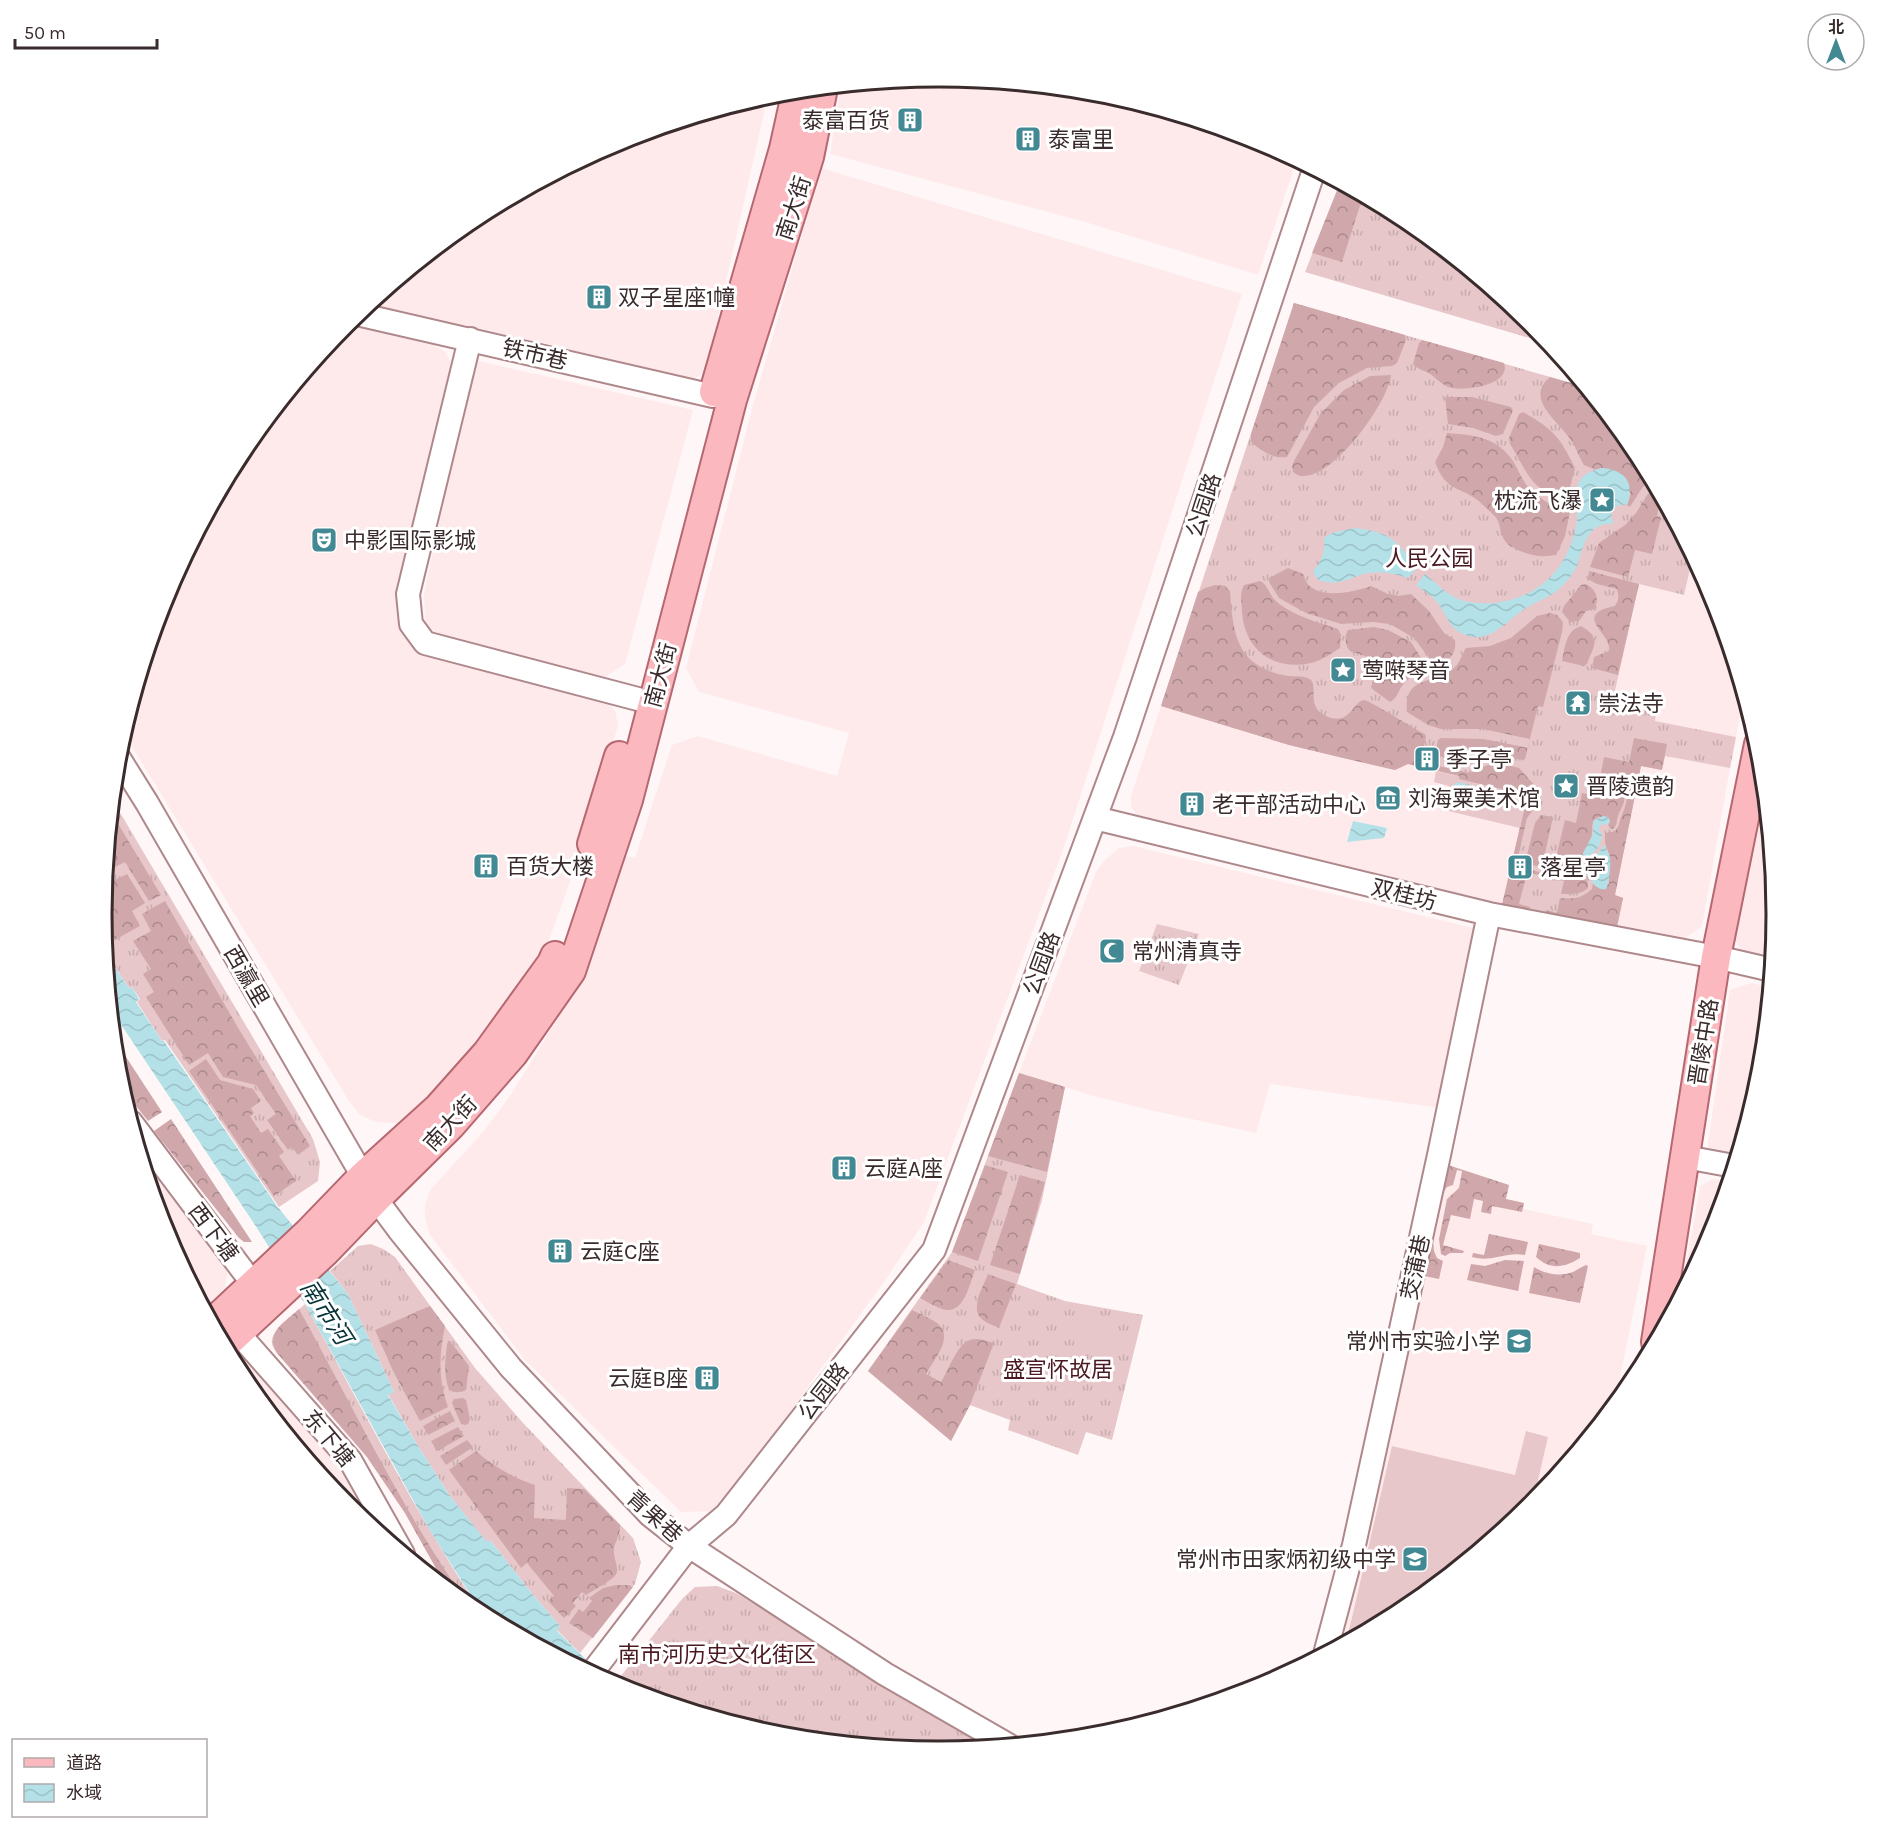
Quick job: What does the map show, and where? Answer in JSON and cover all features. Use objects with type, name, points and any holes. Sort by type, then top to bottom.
[{"type":"main road","name":"南大街","points":[[269,1281],[317,1242],[369,1187],[487,1053],[552,963],[609,792],[644,700],[732,400],[809,157],[821,96]]},
{"type":"main road","name":"南大街","points":[[644,700],[713,396],[784,149],[795,100]]},
{"type":"main road","name":"晋陵中路","points":[[1659,1322],[1716,957],[1754,771]]},
{"type":"main road","points":[[217,1319],[269,1281]]},
{"type":"main road","points":[[231,1340],[269,1281]]},
{"type":"street","name":"公园路","points":[[597,1668],[689,1546],[726,1515],[934,1250],[1125,737],[1312,176]]},
{"type":"street","name":"铁市巷","points":[[367,316],[713,396]]},
{"type":"street","points":[[470,339],[408,594],[411,624],[424,643],[644,700]]},
{"type":"street","name":"西瀛里","points":[[125,767],[369,1187]]},
{"type":"street","name":"双桂坊","points":[[1095,818],[1489,914],[1765,968]]},
{"type":"street","name":"茭蒲巷","points":[[1327,1645],[1354,1545],[1489,914]]},
{"type":"street","name":"西下塘","points":[[142,1136],[269,1281]]},
{"type":"street","points":[[1685,1157],[1727,1165]]},
{"type":"street","name":"青果巷","points":[[369,1187],[399,1230],[511,1368],[650,1515],[689,1546],[885,1674],[999,1739]]},
{"type":"street","name":"东下塘","points":[[231,1340],[350,1460],[394,1538]]},
{"type":"shaded area","points":[[939,87],[1047,94],[1100,103],[1153,115],[1205,131],[1295,167],[1258,275],[1082,221],[830,154],[840,93]]},
{"type":"shaded area","points":[[766,106],[706,371],[694,379],[377,307],[435,258],[479,226],[573,172],[673,131]]},
{"type":"shaded area","points":[[821,168],[1242,294],[1063,850],[924,1222],[884,1282],[718,1511],[681,1512],[525,1360],[430,1235],[425,1219],[425,1204],[431,1189],[483,1132],[510,1096],[585,974],[623,856],[635,858],[672,745],[698,736],[837,776],[849,733],[699,692],[686,668],[753,405]]},
{"type":"shaded area","points":[[357,327],[433,344],[445,352],[453,366],[400,602],[403,634],[425,656],[608,703],[615,711],[618,725],[587,835],[542,959],[462,1066],[397,1123],[375,1122],[359,1114],[130,743],[155,649],[174,598],[222,501],[251,455],[283,411],[317,369]]},
{"type":"shaded area","points":[[474,360],[693,410],[625,664],[605,677],[437,636],[425,622],[424,594]]},
{"type":"shaded area","points":[[1690,568],[1723,649],[1738,700],[1741,712],[1736,737],[1654,721],[1656,713],[1611,704],[1639,584],[1684,595]]},
{"type":"shaded area","points":[[1161,706],[1289,745],[1339,757],[1408,764],[1459,776],[1526,802],[1502,905],[1146,821],[1136,814],[1131,806],[1131,796]]},
{"type":"shaded area","points":[[1665,755],[1730,768],[1702,926],[1682,940],[1617,928],[1615,896],[1641,766]]},
{"type":"shaded area","points":[[1759,806],[1765,860],[1765,956],[1741,952],[1732,932]]},
{"type":"shaded area","points":[[1133,846],[1478,929],[1440,1108],[1270,1084],[1256,1133],[1094,1096],[1019,1073],[1096,872],[1104,861],[1119,848]],"holes":[[[1199,934],[1179,985],[1139,971],[1145,956]]]},
{"type":"shaded area","points":[[1751,983],[1763,986],[1751,1076],[1730,1156],[1707,1151],[1730,990]]},
{"type":"shaded area","points":[[149,1159],[224,1257],[227,1273],[225,1288],[209,1303],[174,1231]]},
{"type":"shaded area","name":"常州市实验小学","points":[[1448,1165],[1509,1185],[1506,1199],[1524,1203],[1523,1209],[1593,1224],[1591,1234],[1647,1246],[1618,1386],[1595,1418],[1561,1460],[1485,1537],[1399,1603],[1344,1636]]},
{"type":"shaded area","points":[[1713,1179],[1723,1181],[1704,1231],[1685,1272],[1700,1186]]},
{"type":"shaded area","points":[[241,1358],[250,1362],[342,1467],[368,1514],[317,1460],[283,1418]]},
{"type":"green space","points":[[1337,190],[1399,226],[1443,258],[1485,292],[1533,339],[1305,272]]},
{"type":"green space","points":[[1337,190],[1361,203],[1342,262],[1312,253]]},
{"type":"green space","name":"人民公园","points":[[1294,303],[1573,383],[1627,455],[1656,501],[1690,568],[1684,595],[1639,584],[1612,704],[1656,713],[1655,721],[1736,737],[1730,768],[1665,756],[1662,770],[1641,766],[1615,895],[1623,898],[1616,932],[1502,905],[1526,802],[1458,779],[1459,776],[1408,764],[1395,770],[1339,757],[1289,745],[1161,706]]},
{"type":"green space","points":[[1294,303],[1405,335],[1406,340],[1397,363],[1392,366],[1367,368],[1339,383],[1314,407],[1287,457],[1272,456],[1251,442],[1251,434]]},
{"type":"green space","points":[[1422,340],[1504,363],[1505,371],[1501,377],[1485,386],[1464,389],[1448,387],[1413,364]]},
{"type":"green space","points":[[1391,375],[1388,388],[1370,420],[1343,453],[1315,474],[1301,476],[1293,472],[1294,461],[1321,413],[1344,390],[1370,376]]},
{"type":"green space","points":[[1550,377],[1573,383],[1627,455],[1646,485],[1630,507],[1627,505],[1631,494],[1602,468],[1596,470],[1584,465],[1571,440],[1546,410],[1540,393]]},
{"type":"green space","points":[[1445,397],[1472,397],[1511,407],[1513,410],[1503,434],[1496,436],[1473,428],[1448,424]]},
{"type":"green space","points":[[1523,412],[1555,435],[1575,468],[1569,500],[1565,501],[1553,496],[1537,485],[1526,472],[1510,444],[1509,438],[1519,414]]},
{"type":"green space","points":[[1447,433],[1476,436],[1500,447],[1513,461],[1530,489],[1545,501],[1570,512],[1565,536],[1556,555],[1533,555],[1512,547],[1503,538],[1493,514],[1476,499],[1445,480],[1435,462]]},
{"type":"green space","points":[[1650,492],[1656,501],[1659,507],[1657,516],[1661,518],[1652,554],[1635,550],[1628,577],[1590,567],[1599,543],[1625,525]]},
{"type":"green space","points":[[1288,568],[1303,574],[1307,583],[1313,588],[1328,593],[1347,592],[1371,586],[1398,596],[1411,594],[1429,611],[1444,633],[1455,640],[1453,654],[1436,667],[1414,638],[1390,624],[1373,622],[1341,624],[1306,613],[1279,598],[1269,582],[1269,578]]},
{"type":"green space","points":[[1589,571],[1639,584],[1618,675],[1592,668],[1594,657],[1609,651],[1609,645],[1594,620],[1596,614],[1615,606],[1618,596],[1617,589],[1588,579]]},
{"type":"green space","points":[[1260,581],[1275,600],[1288,610],[1338,629],[1341,635],[1340,648],[1319,661],[1298,665],[1274,661],[1264,655],[1255,647],[1244,626],[1241,598],[1244,585]]},
{"type":"green space","points":[[1586,584],[1596,595],[1596,605],[1594,609],[1586,611],[1579,621],[1570,622],[1562,612],[1564,606],[1581,585]]},
{"type":"green space","points":[[1215,585],[1225,586],[1230,591],[1236,635],[1248,657],[1271,672],[1309,678],[1313,683],[1316,708],[1326,716],[1334,719],[1345,716],[1364,700],[1425,734],[1423,751],[1418,750],[1416,761],[1469,773],[1495,762],[1519,768],[1538,789],[1533,810],[1527,818],[1513,869],[1525,873],[1527,869],[1540,872],[1540,875],[1527,873],[1519,904],[1530,907],[1529,912],[1502,905],[1526,801],[1501,789],[1458,779],[1459,776],[1408,764],[1395,770],[1339,757],[1289,745],[1161,706],[1198,592]]},
{"type":"green space","points":[[1550,613],[1557,615],[1563,622],[1562,632],[1543,707],[1538,706],[1530,739],[1483,729],[1441,729],[1428,725],[1407,712],[1407,700],[1415,686],[1454,668],[1466,648],[1490,646],[1511,638],[1537,616]]},
{"type":"green space","points":[[1581,626],[1594,639],[1594,647],[1584,666],[1562,661],[1569,635]]},
{"type":"green space","points":[[1374,627],[1388,630],[1411,642],[1427,667],[1427,670],[1412,676],[1405,682],[1390,702],[1371,688],[1373,679],[1370,678],[1372,669],[1369,667],[1371,658],[1350,651],[1346,644],[1348,630]]},
{"type":"green space","points":[[1441,738],[1484,739],[1528,748],[1523,760],[1495,754],[1469,764],[1435,754],[1438,740]]},
{"type":"green space","points":[[1634,738],[1667,744],[1662,770],[1641,766],[1615,895],[1623,898],[1616,932],[1545,915],[1546,910],[1557,913],[1560,898],[1581,897],[1592,889],[1593,883],[1595,886],[1609,884],[1610,858],[1605,834],[1614,832],[1617,828],[1625,807],[1627,793],[1625,787],[1617,779],[1601,773],[1604,757],[1629,762]]},
{"type":"green space","points":[[1436,771],[1501,789],[1526,802],[1520,828],[1444,810],[1449,786],[1434,782]]},
{"type":"green space","points":[[1600,776],[1618,784],[1623,792],[1623,804],[1613,829],[1608,825],[1610,821],[1598,817],[1593,822],[1591,839],[1581,862],[1581,869],[1588,888],[1579,893],[1561,894],[1564,881],[1551,878],[1565,820],[1576,823],[1582,793],[1595,796]]},
{"type":"green space","points":[[119,810],[313,1139],[320,1162],[318,1181],[279,1207],[165,1040],[162,1041],[137,1002],[140,999],[132,987],[129,988],[113,964],[111,914],[113,860]]},
{"type":"green space","points":[[1541,815],[1553,817],[1542,867],[1528,864],[1529,860],[1526,859],[1535,823]]},
{"type":"green space","points":[[117,822],[161,895],[149,901],[125,862],[113,868]]},
{"type":"green space","points":[[127,874],[145,903],[132,911],[140,926],[112,941],[111,914],[112,881]]},
{"type":"green space","points":[[165,901],[310,1146],[298,1155],[292,1147],[288,1150],[267,1120],[276,1114],[256,1085],[223,1077],[208,1053],[189,1065],[146,997],[154,992],[143,974],[151,969],[133,941],[151,931],[142,914]]},
{"type":"green space","points":[[1157,924],[1199,934],[1179,985],[1139,971]]},
{"type":"green space","points":[[124,1053],[162,1112],[148,1121],[134,1103]]},
{"type":"green space","points":[[206,1059],[220,1080],[253,1089],[261,1101],[251,1108],[254,1113],[250,1116],[261,1133],[268,1129],[284,1152],[279,1156],[296,1181],[274,1196],[189,1071]]},
{"type":"green space","name":"盛宣怀故居","points":[[1019,1073],[1065,1087],[1042,1200],[1017,1284],[1065,1301],[1143,1315],[1112,1440],[1086,1432],[1078,1455],[1008,1430],[1010,1420],[970,1405],[951,1441],[868,1371],[952,1252]]},
{"type":"green space","points":[[1019,1073],[1065,1087],[1047,1172],[988,1156]]},
{"type":"green space","points":[[171,1119],[252,1242],[244,1242],[239,1238],[154,1131]]},
{"type":"green space","points":[[985,1165],[1008,1172],[978,1261],[952,1252]]},
{"type":"green space","points":[[1448,1165],[1509,1185],[1506,1199],[1524,1203],[1522,1212],[1492,1206],[1491,1214],[1481,1212],[1483,1201],[1474,1199],[1470,1219],[1451,1215],[1443,1245],[1464,1251],[1463,1253],[1450,1253],[1445,1256],[1441,1254],[1439,1239],[1447,1199],[1459,1188],[1462,1171],[1457,1170],[1453,1185],[1447,1187],[1442,1194],[1433,1239],[1437,1258],[1443,1261],[1439,1279],[1424,1276]]},
{"type":"green space","points":[[1020,1175],[1045,1182],[1020,1274],[990,1265]]},
{"type":"green space","points":[[1489,1234],[1528,1242],[1525,1255],[1511,1254],[1486,1259],[1472,1257],[1473,1253],[1484,1255]]},
{"type":"green space","points":[[371,1244],[395,1257],[475,1368],[524,1424],[633,1538],[641,1562],[635,1584],[580,1653],[557,1630],[560,1626],[490,1540],[487,1543],[450,1496],[388,1394],[394,1392],[348,1294],[330,1271],[358,1246]]},
{"type":"green space","points":[[1539,1244],[1580,1253],[1580,1258],[1563,1266],[1552,1266],[1536,1257]]},
{"type":"green space","points":[[948,1260],[975,1270],[961,1304],[949,1310],[939,1308],[920,1298]]},
{"type":"green space","points":[[1505,1260],[1524,1261],[1518,1291],[1467,1280],[1471,1264],[1485,1266]]},
{"type":"green space","points":[[1588,1266],[1580,1303],[1529,1293],[1534,1267],[1548,1273],[1563,1274]]},
{"type":"green space","points":[[988,1274],[1016,1284],[999,1328],[983,1320],[977,1311],[978,1300]]},
{"type":"green space","points":[[305,1304],[414,1503],[472,1598],[439,1574],[405,1513],[367,1457],[277,1353],[272,1344],[273,1336]]},
{"type":"green space","points":[[430,1306],[445,1326],[440,1367],[448,1407],[420,1421],[393,1371],[375,1330]]},
{"type":"green space","points":[[299,1309],[380,1461],[456,1586],[439,1574],[405,1513],[367,1457],[277,1353],[273,1339],[282,1324]]},
{"type":"green space","points":[[912,1310],[934,1321],[942,1328],[944,1341],[926,1374],[941,1382],[957,1352],[965,1343],[976,1339],[994,1343],[970,1405],[951,1441],[868,1371]]},
{"type":"green space","points":[[1081,1321],[1123,1333],[1115,1359],[1073,1346]]},
{"type":"green space","points":[[448,1341],[469,1366],[466,1390],[462,1392],[449,1390],[447,1384],[445,1366]]},
{"type":"green space","points":[[454,1399],[466,1400],[470,1419],[465,1425],[461,1424],[452,1403]]},
{"type":"green space","points":[[450,1411],[455,1421],[428,1435],[423,1426]]},
{"type":"green space","points":[[458,1427],[464,1436],[437,1451],[431,1441]]},
{"type":"green space","name":"常州市田家炳初级中学","points":[[1526,1431],[1548,1437],[1537,1486],[1524,1500],[1485,1537],[1443,1571],[1399,1603],[1348,1634],[1392,1446],[1515,1475]]},
{"type":"green space","points":[[467,1440],[473,1447],[446,1465],[440,1456]]},
{"type":"green space","points":[[476,1451],[504,1471],[535,1485],[534,1518],[566,1520],[567,1488],[584,1489],[620,1525],[614,1548],[616,1575],[586,1595],[582,1592],[573,1603],[576,1606],[564,1618],[548,1601],[554,1596],[527,1563],[521,1568],[449,1470]]},
{"type":"green space","points":[[616,1585],[633,1587],[593,1638],[569,1623],[579,1609],[583,1612],[592,1601],[589,1598],[603,1588]]},
{"type":"green space","name":"南市河历史文化街区","points":[[717,1586],[736,1593],[983,1740],[885,1740],[831,1735],[778,1726],[725,1714],[619,1678],[682,1599],[695,1587]]},
{"type":"water","points":[[1602,468],[1617,471],[1626,479],[1630,490],[1627,505],[1619,505],[1613,509],[1611,515],[1614,523],[1593,530],[1585,543],[1576,568],[1562,586],[1553,594],[1523,610],[1496,631],[1480,637],[1472,637],[1459,632],[1449,622],[1435,600],[1416,585],[1425,574],[1458,599],[1486,603],[1511,600],[1537,588],[1558,569],[1571,543],[1577,522],[1579,482],[1589,472]]},
{"type":"water","points":[[1354,528],[1376,532],[1392,539],[1404,550],[1417,568],[1408,578],[1379,572],[1331,583],[1317,579],[1313,571],[1322,556],[1324,538],[1332,533]]},
{"type":"water","points":[[1459,782],[1488,790],[1491,795],[1489,802],[1483,804],[1464,800],[1462,796],[1451,794],[1454,784]]},
{"type":"water","points":[[1603,816],[1608,817],[1610,821],[1608,825],[1600,826],[1599,830],[1602,834],[1600,844],[1596,851],[1582,862],[1583,853],[1592,836],[1594,820]]},
{"type":"water","points":[[1353,821],[1387,828],[1384,838],[1347,842]]},
{"type":"water","points":[[1604,844],[1610,856],[1610,865],[1606,889],[1602,889],[1593,883],[1585,868]]},
{"type":"water","name":"南市河","points":[[113,965],[129,988],[132,987],[139,999],[136,1002],[277,1206],[348,1294],[394,1392],[388,1395],[450,1496],[487,1542],[490,1540],[560,1626],[557,1631],[592,1666],[525,1631],[473,1598],[429,1529],[305,1304],[119,1021]]},
{"type":"place","name":"泰富百货","points":[[910,120]]},
{"type":"place","name":"泰富里","points":[[1028,139]]},
{"type":"place","name":"双子星座1幢","points":[[599,297]]},
{"type":"place","name":"枕流飞瀑","points":[[1602,500]]},
{"type":"place","name":"中影国际影城","points":[[324,540]]},
{"type":"place","name":"莺啭琴音","points":[[1343,670]]},
{"type":"place","name":"崇法寺","points":[[1578,703]]},
{"type":"place","name":"季子亭","points":[[1427,759]]},
{"type":"place","name":"晋陵遗韵","points":[[1566,786]]},
{"type":"place","name":"刘海粟美术馆","points":[[1388,798]]},
{"type":"place","name":"老干部活动中心","points":[[1192,804]]},
{"type":"place","name":"百货大楼","points":[[486,866]]},
{"type":"place","name":"落星亭","points":[[1520,867]]},
{"type":"place","name":"常州清真寺","points":[[1112,951]]},
{"type":"place","name":"云庭A座","points":[[844,1168]]},
{"type":"place","name":"云庭C座","points":[[560,1251]]},
{"type":"place","name":"常州市实验小学","points":[[1519,1341]]},
{"type":"place","name":"云庭B座","points":[[707,1378]]},
{"type":"place","name":"常州市田家炳初级中学","points":[[1415,1559]]}]
